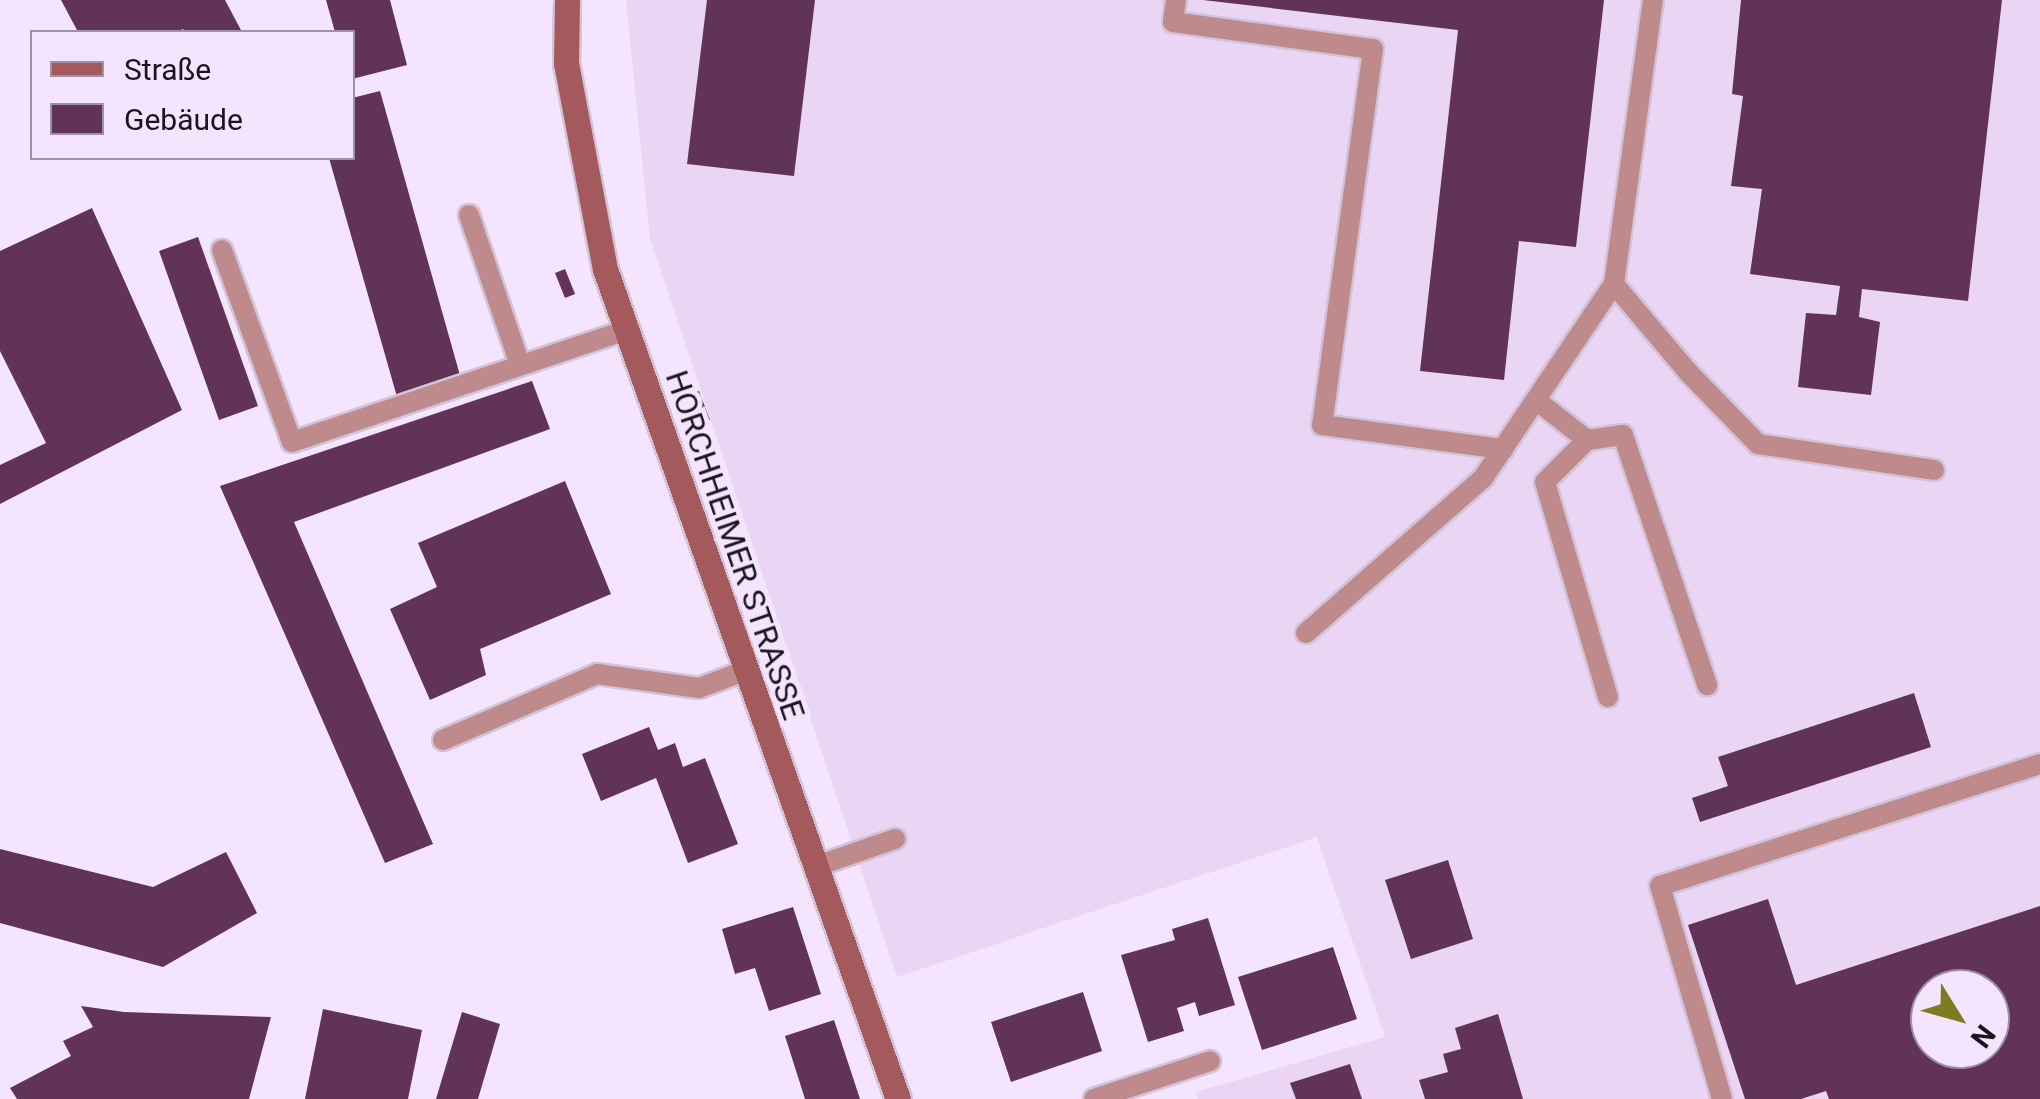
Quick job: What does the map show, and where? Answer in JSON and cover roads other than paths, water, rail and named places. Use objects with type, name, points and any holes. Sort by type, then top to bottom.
[{"type":"main road","name":"HORCHHEIMER STRASSE","points":[[567,0],[566,63],[604,269],[898,1099]]},
{"type":"lane","points":[[1176,0],[1172,22],[1373,49],[1322,425],[1503,449]]},
{"type":"lane","points":[[1306,633],[1483,478],[1614,284],[1653,0]]},
{"type":"lane","points":[[469,215],[520,366]]},
{"type":"lane","points":[[222,250],[292,442],[626,330]]},
{"type":"lane","points":[[1614,284],[1688,372],[1758,444],[1934,470]]},
{"type":"lane","points":[[1536,400],[1587,440]]},
{"type":"lane","points":[[1608,698],[1545,482],[1587,440],[1623,435],[1707,685]]},
{"type":"lane","points":[[443,740],[598,674],[699,688],[744,670]]},
{"type":"lane","points":[[1722,1099],[1660,886],[2040,764]]},
{"type":"lane","points":[[814,867],[895,839]]},
{"type":"lane","points":[[1094,1099],[1210,1060]]}]
